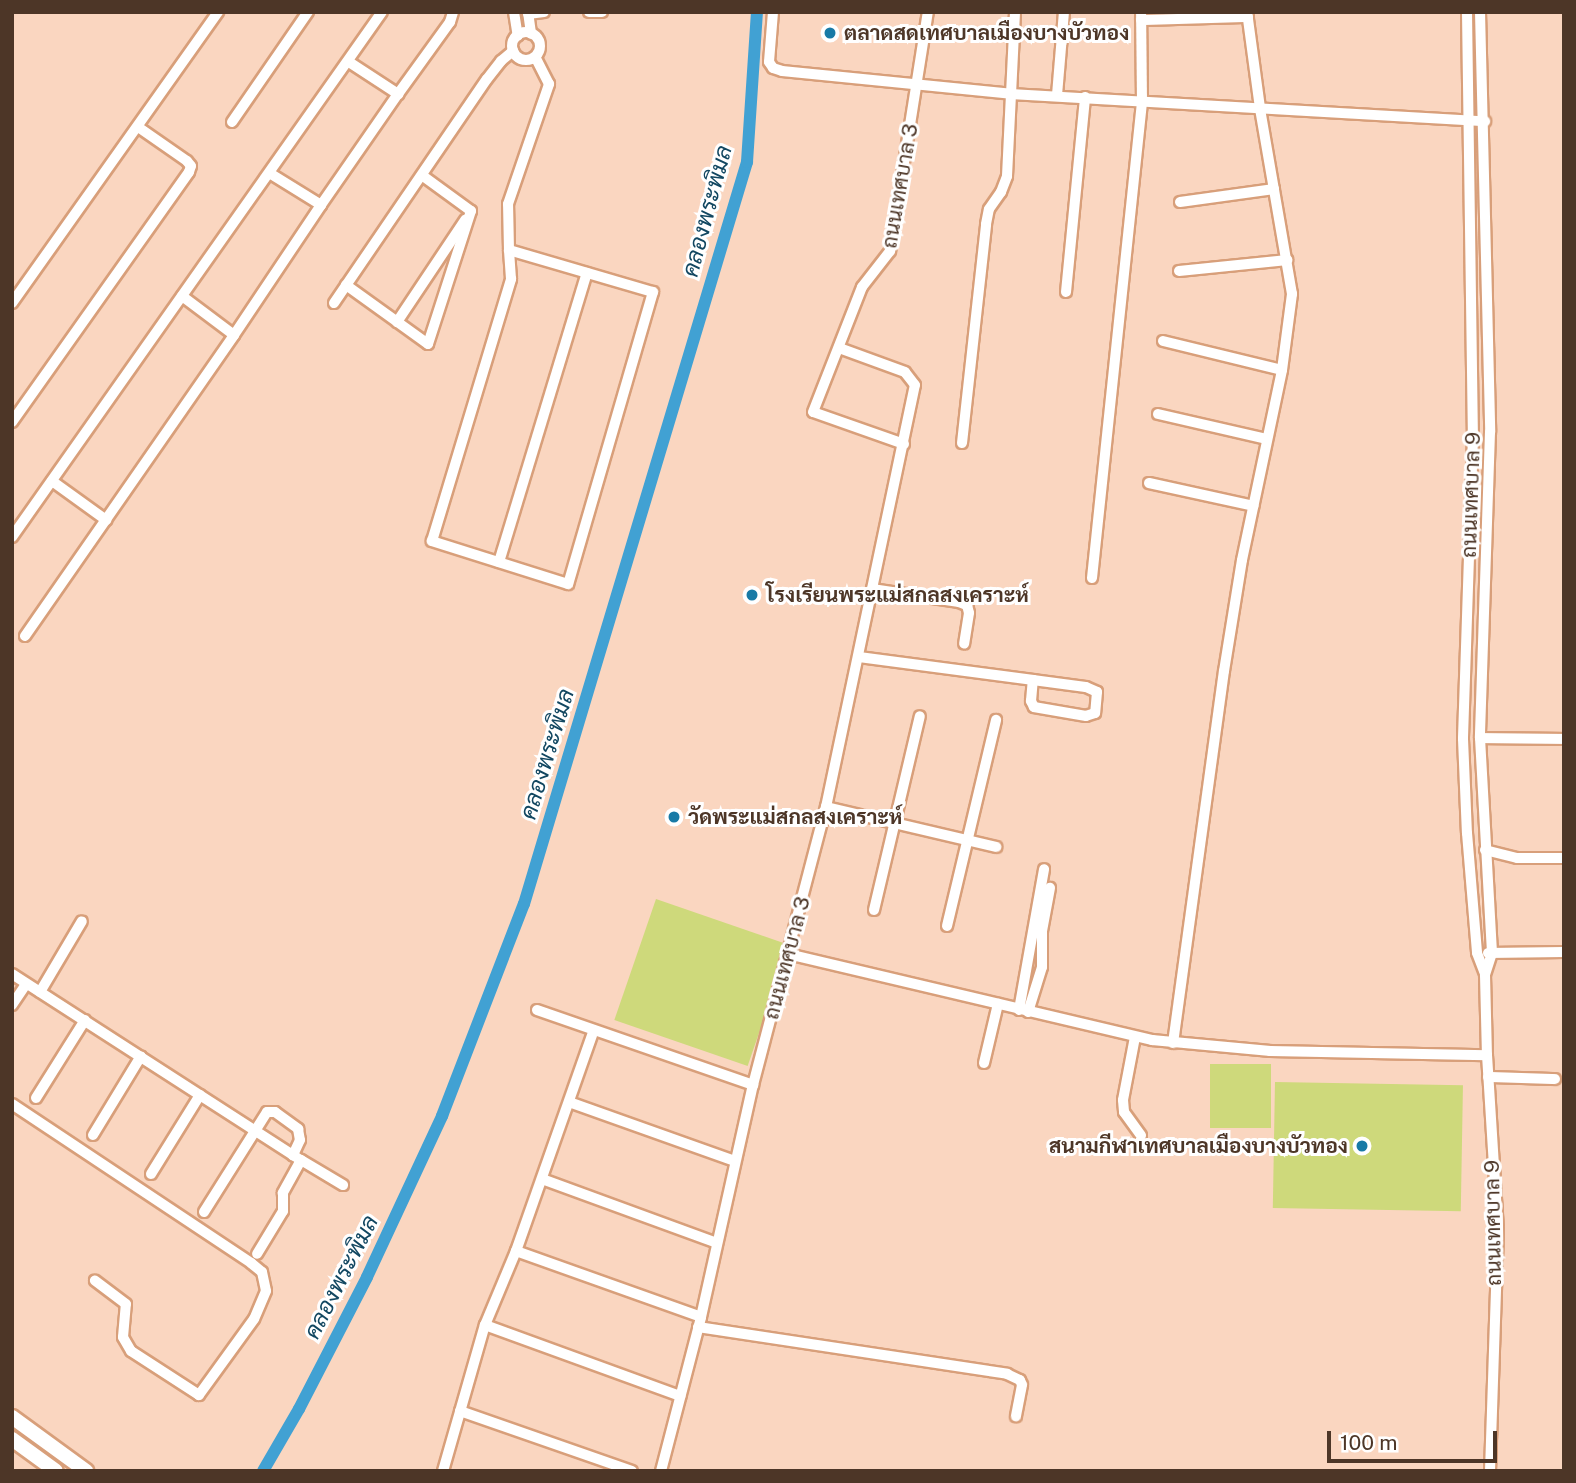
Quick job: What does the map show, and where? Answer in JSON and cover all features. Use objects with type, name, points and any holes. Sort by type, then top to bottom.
[{"type":"main road","points":[[12,1417],[86,1471]]},
{"type":"main road","points":[[12,1439],[56,1471]]},
{"type":"street","points":[[12,303],[218,12]]},
{"type":"street","points":[[232,122],[308,12]]},
{"type":"street","points":[[12,537],[271,174],[382,12]]},
{"type":"street","points":[[24,636],[450,22],[453,12]]},
{"type":"street","points":[[514,12],[518,36],[513,43],[513,51],[522,60],[535,57]]},
{"type":"street","points":[[535,57],[540,46],[531,34],[528,13],[544,12]]},
{"type":"street","points":[[589,12],[602,12]]},
{"type":"street","points":[[774,12],[768,52],[773,68],[1011,94],[1485,121]]},
{"type":"street","name":"ถนนเทศบาล 3","points":[[904,443],[813,412],[862,287],[890,251],[928,12]]},
{"type":"street","points":[[961,443],[986,224],[989,209],[1001,192],[1007,176],[1015,12]]},
{"type":"street","points":[[1057,95],[1064,12]]},
{"type":"street","name":"ถนนเทศบาล 9","points":[[1467,12],[1473,436],[1463,740],[1476,953],[1485,975]]},
{"type":"street","name":"ถนนเทศบาล 9","points":[[1480,12],[1485,121],[1490,432],[1480,738],[1492,953],[1485,975],[1487,1055],[1498,1230],[1490,1471]]},
{"type":"street","points":[[1092,578],[1142,101],[1141,16],[1247,15],[1292,294],[1282,370],[1266,439],[1224,671],[1173,1043]]},
{"type":"street","points":[[518,36],[531,34]]},
{"type":"street","points":[[334,303],[487,79],[513,51]]},
{"type":"street","points":[[509,250],[653,292],[568,584],[432,541],[511,279],[509,250],[508,204],[549,84],[535,57]]},
{"type":"street","points":[[349,62],[398,94]]},
{"type":"street","points":[[1066,292],[1085,97]]},
{"type":"street","points":[[12,422],[189,172],[191,166],[187,161],[138,127]]},
{"type":"street","points":[[271,174],[321,205]]},
{"type":"street","points":[[423,176],[471,211]]},
{"type":"street","points":[[1180,202],[1274,190]]},
{"type":"street","points":[[346,285],[428,344],[471,211]]},
{"type":"street","points":[[397,321],[471,211]]},
{"type":"street","points":[[1179,271],[1287,260]]},
{"type":"street","points":[[499,562],[587,273]]},
{"type":"street","points":[[182,296],[234,335]]},
{"type":"street","points":[[1163,341],[1282,370]]},
{"type":"street","name":"ถนนเทศบาล 3","points":[[661,1471],[699,1322],[753,1085],[826,807],[915,385],[905,372],[839,348]]},
{"type":"street","points":[[1158,414],[1266,439]]},
{"type":"street","points":[[52,481],[106,520]]},
{"type":"street","points":[[1149,483],[1254,506]]},
{"type":"street","points":[[872,589],[959,602],[967,606],[969,612],[964,644]]},
{"type":"street","points":[[859,657],[1033,680],[1094,689],[1098,698],[1095,713],[1086,716],[1034,707],[1031,701],[1033,680]]},
{"type":"street","points":[[874,910],[920,716]]},
{"type":"street","points":[[947,926],[996,720]]},
{"type":"street","points":[[1480,738],[1564,739]]},
{"type":"street","points":[[826,807],[996,847]]},
{"type":"street","points":[[1485,850],[1517,858],[1564,858]]},
{"type":"street","points":[[1024,1011],[1044,869]]},
{"type":"street","points":[[1024,1011],[1042,968],[1042,931],[1050,888]]},
{"type":"street","points":[[40,992],[82,921]]},
{"type":"street","points":[[1476,953],[1564,952]]},
{"type":"street","points":[[788,954],[1135,1037],[1173,1043],[1270,1051],[1487,1055]]},
{"type":"street","points":[[12,974],[343,1185]]},
{"type":"street","points":[[12,1006],[26,984]]},
{"type":"street","points":[[984,1063],[998,1004]]},
{"type":"street","points":[[537,1010],[753,1085]]},
{"type":"street","points":[[36,1098],[85,1020]]},
{"type":"street","points":[[443,1471],[485,1325],[516,1251],[594,1030]]},
{"type":"street","points":[[1135,1037],[1123,1100],[1124,1112],[1141,1135]]},
{"type":"street","points":[[93,1135],[141,1056]]},
{"type":"street","points":[[1488,1077],[1555,1079]]},
{"type":"street","points":[[151,1174],[200,1095]]},
{"type":"street","points":[[569,1102],[735,1161]]},
{"type":"street","points":[[12,1104],[251,1263],[266,1281],[266,1291],[254,1318],[200,1395],[131,1352],[123,1337],[126,1304],[95,1281]]},
{"type":"street","points":[[204,1212],[267,1112],[275,1112],[301,1134],[297,1158],[283,1193],[283,1212],[257,1254]]},
{"type":"street","points":[[542,1179],[717,1242]]},
{"type":"street","points":[[516,1251],[699,1322],[1007,1374],[1020,1380],[1022,1385],[1016,1416]]},
{"type":"street","points":[[485,1325],[680,1396]]},
{"type":"street","points":[[460,1411],[632,1471]]},
{"type":"green space","points":[[656,899],[789,945],[748,1066],[614,1020]]},
{"type":"green space","points":[[1210,1064],[1271,1064],[1271,1128],[1210,1128]]},
{"type":"green space","points":[[1275,1082],[1463,1085],[1461,1211],[1273,1208]]},
{"type":"waterway","name":"คลองพระพิมล","points":[[263,1471],[299,1409],[367,1277],[442,1116],[524,904],[747,162],[757,12]]},
{"type":"place","name":"ตลาดสดเทศบาลเมืองบางบัวทอง","points":[[830,33]]},
{"type":"place","name":"โรงเรียนพระแม่สกลสงเคราะห์","points":[[752,595]]},
{"type":"place","name":"วัดพระแม่สกลสงเคราะห์","points":[[674,817]]},
{"type":"place","name":"สนามกีฬาเทศบาลเมืองบางบัวทอง","points":[[1362,1146]]}]
